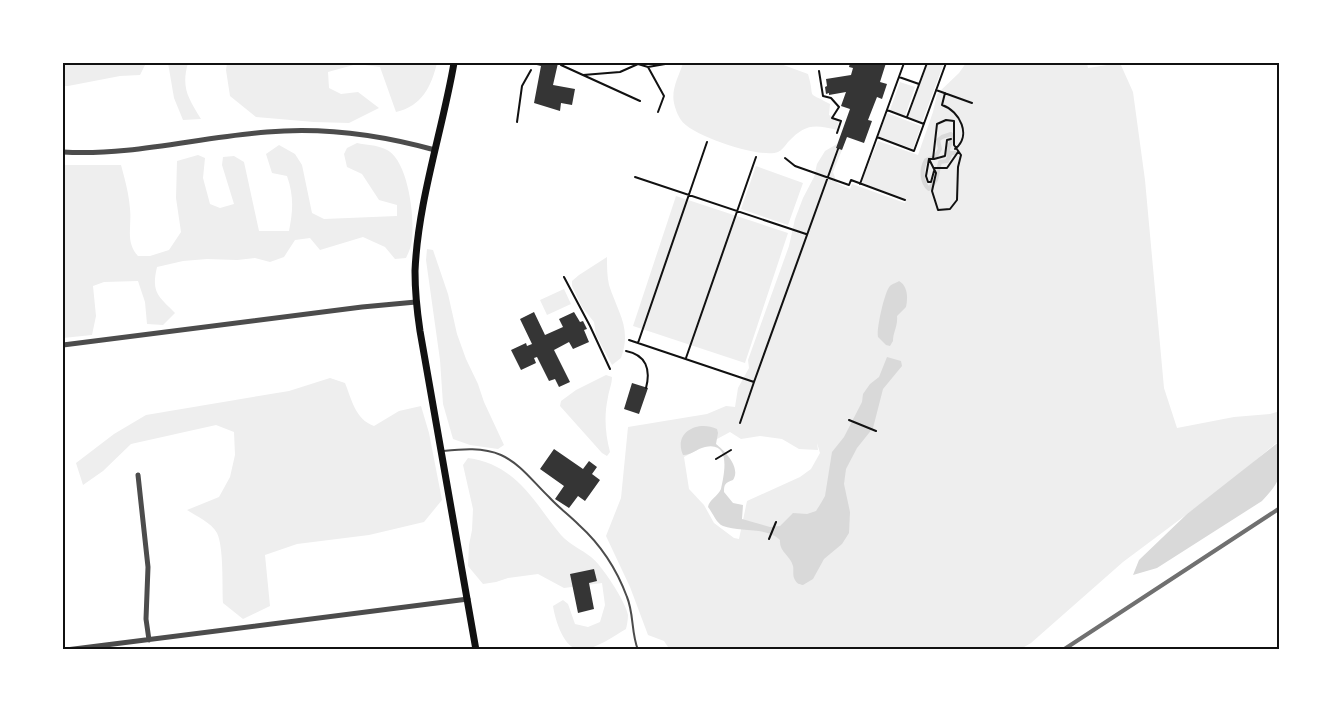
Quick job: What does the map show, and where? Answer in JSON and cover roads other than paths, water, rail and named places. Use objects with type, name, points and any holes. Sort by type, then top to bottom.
[{"type":"main road","points":[[454,63],[435,150],[417,252],[416,302],[476,650]]},
{"type":"street","points":[[63,152],[83,153],[144,148],[258,133],[308,131],[376,137],[435,150]]},
{"type":"street","points":[[63,345],[416,302]]},
{"type":"street","points":[[138,475],[148,567],[146,619],[149,640]]},
{"type":"street","points":[[66,650],[117,647],[149,640],[468,600]]},
{"type":"lane","points":[[441,451],[479,450],[504,456],[527,474],[548,497],[581,526],[606,556],[627,597],[631,609],[632,632],[638,650]]},
{"type":"waterway","points":[[949,158],[948,149],[953,137],[951,134],[938,140],[940,149],[936,156],[926,160],[924,164],[923,179],[929,189],[936,180],[940,162],[947,161],[951,153],[956,153]]},
{"type":"railway","points":[[1063,650],[1280,508]]}]
